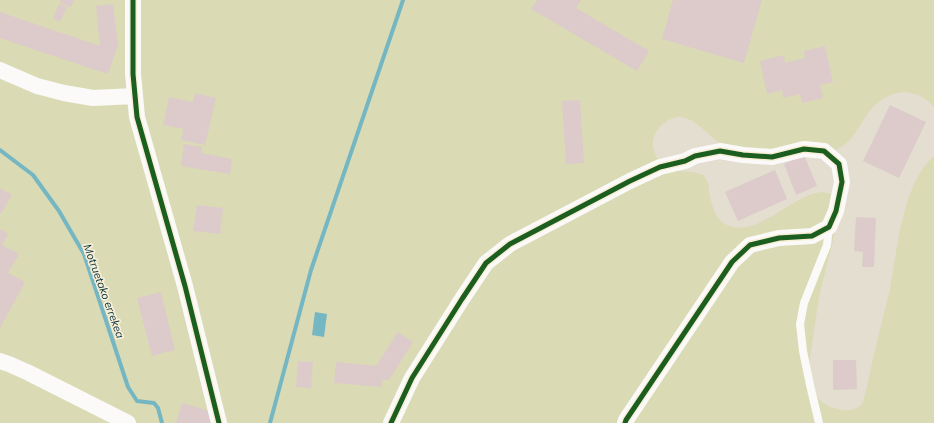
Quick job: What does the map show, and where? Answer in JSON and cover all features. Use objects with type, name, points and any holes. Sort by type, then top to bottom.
[{"type":"street","points":[[133,0],[133,74],[137,117],[185,286],[219,423]]},
{"type":"street","points":[[0,70],[37,86],[64,93],[93,98],[135,96]]},
{"type":"street","points":[[391,423],[412,378],[486,262],[510,244],[630,181],[660,167],[685,161],[695,156],[720,151],[743,155],[772,157],[804,149],[824,151],[839,164],[842,182],[836,211],[829,226],[812,236],[779,238],[750,245],[732,262],[625,423]]},
{"type":"street","points":[[0,361],[29,373],[128,423]]},
{"type":"lane","points":[[819,423],[803,350],[800,324],[804,303],[826,245],[829,226]]},
{"type":"green space","points":[[0,0],[934,0],[934,107],[928,101],[917,95],[900,92],[890,95],[872,108],[851,139],[841,147],[829,152],[816,153],[728,146],[720,143],[694,122],[687,118],[680,117],[663,124],[655,133],[653,142],[657,158],[662,162],[676,170],[695,172],[705,177],[714,211],[719,219],[727,225],[740,228],[754,225],[809,195],[822,192],[833,195],[835,232],[819,297],[809,364],[814,394],[823,403],[841,410],[851,410],[857,408],[861,405],[864,398],[890,289],[899,237],[908,199],[923,168],[934,156],[934,423],[0,423]]},
{"type":"water","points":[[315,312],[327,314],[324,337],[312,335]]},
{"type":"building","points":[[61,0],[74,0],[71,7],[60,3]]},
{"type":"building","points":[[537,0],[581,0],[576,8],[649,51],[637,71],[531,9]]},
{"type":"building","points":[[673,0],[762,0],[744,63],[662,39]]},
{"type":"building","points":[[59,4],[67,7],[60,22],[53,18]]},
{"type":"building","points":[[113,4],[118,45],[108,74],[0,38],[0,12],[100,46],[96,6]]},
{"type":"building","points":[[825,46],[833,82],[820,85],[823,98],[802,103],[800,94],[783,98],[782,90],[767,94],[760,61],[784,55],[785,63],[805,58],[804,51]]},
{"type":"building","points":[[195,93],[216,98],[205,145],[181,140],[184,129],[163,125],[169,97],[193,102]]},
{"type":"building","points":[[580,100],[584,163],[566,164],[562,101]]},
{"type":"building","points":[[890,105],[926,122],[899,178],[863,161]]},
{"type":"building","points":[[184,144],[202,147],[201,153],[232,159],[230,174],[181,166]]},
{"type":"building","points":[[804,155],[817,186],[796,195],[784,164]]},
{"type":"building","points":[[775,170],[787,199],[738,221],[725,192]]},
{"type":"building","points":[[0,188],[12,195],[0,215]]},
{"type":"building","points":[[197,205],[223,208],[220,234],[193,231]]},
{"type":"building","points":[[856,217],[876,218],[874,267],[862,267],[863,252],[854,251]]},
{"type":"building","points":[[0,229],[8,234],[2,245],[19,254],[8,273],[25,282],[0,328]]},
{"type":"building","points":[[161,292],[175,350],[152,356],[137,298]]},
{"type":"building","points":[[398,332],[413,342],[389,380],[382,380],[382,387],[334,383],[336,362],[376,366]]},
{"type":"building","points":[[833,360],[856,360],[857,389],[833,390]]},
{"type":"building","points":[[298,361],[313,362],[311,388],[296,387]]},
{"type":"building","points":[[182,403],[210,411],[209,417],[213,420],[212,423],[176,423]]},
{"type":"waterway","points":[[270,423],[311,270],[403,0]]},
{"type":"waterway","name":"Motruetako errekea","points":[[0,150],[33,175],[59,211],[84,254],[128,387],[137,401],[154,403],[158,408],[162,423]]},
{"type":"cycle path","points":[[133,0],[133,74],[137,117],[185,286],[219,423]]},
{"type":"cycle path","points":[[391,423],[412,378],[462,299],[486,263],[510,244],[630,181],[660,167],[685,161],[695,156],[720,151],[743,155],[772,157],[804,149],[824,151],[839,164],[842,182],[836,211],[829,227],[812,236],[779,238],[750,245],[732,262],[625,423]]}]
